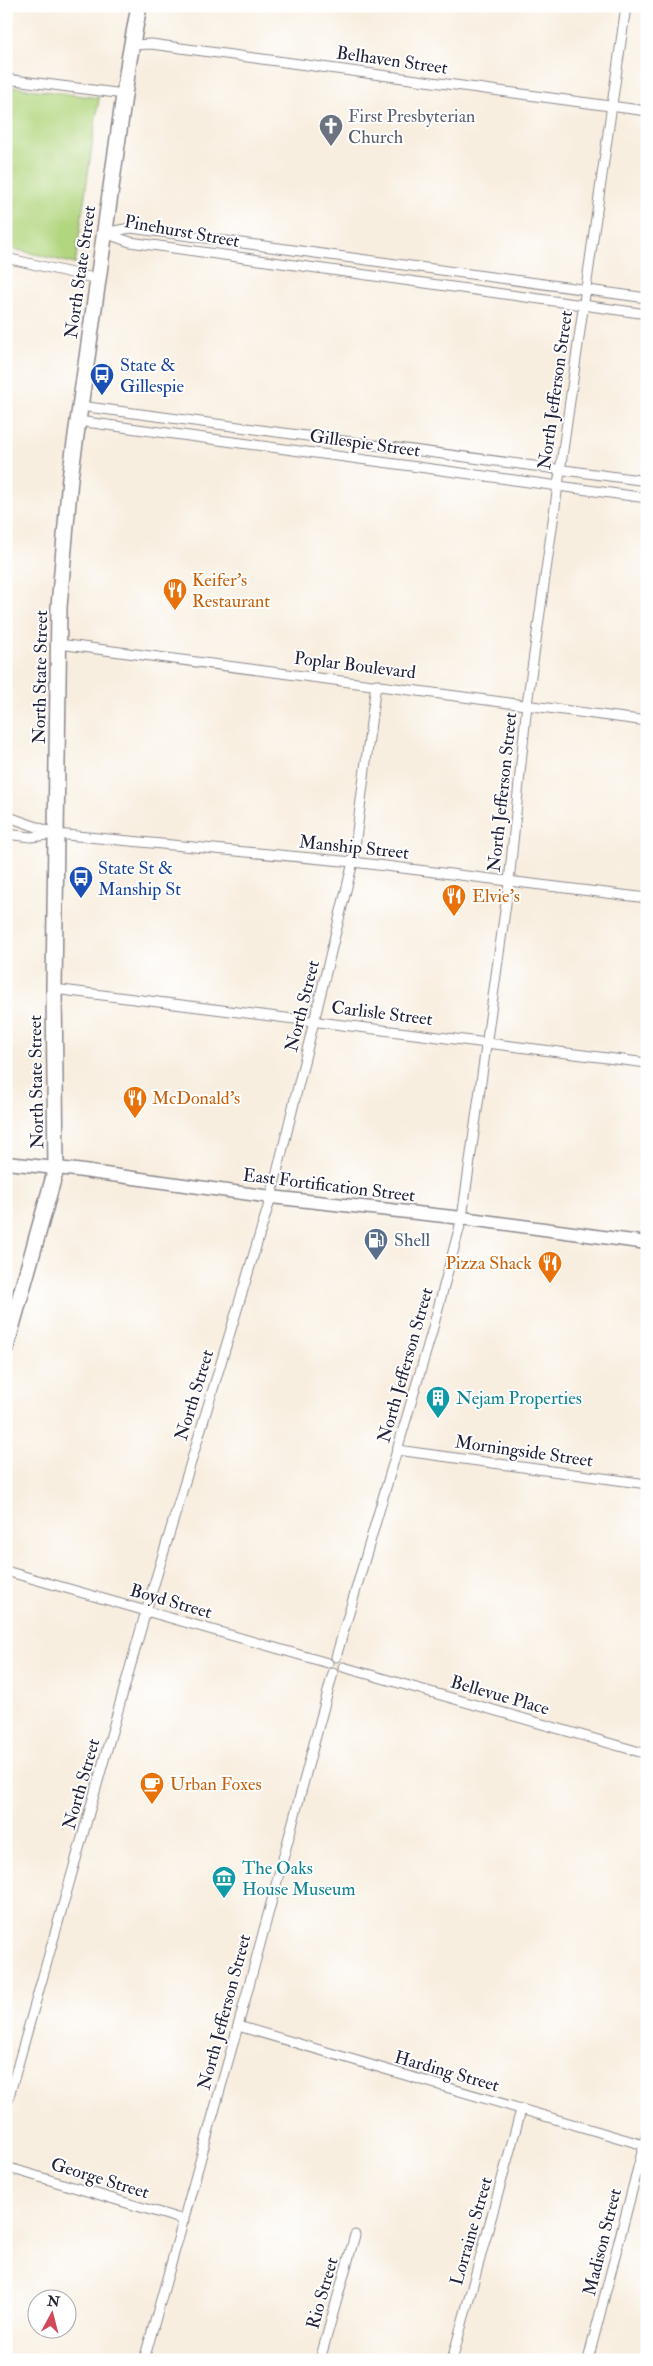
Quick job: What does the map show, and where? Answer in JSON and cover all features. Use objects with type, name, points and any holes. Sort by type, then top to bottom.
[{"type":"main road","name":"North State Street","points":[[6,1347],[56,1169],[54,989],[59,607],[62,560],[79,414],[124,94],[139,6]]},
{"type":"street","name":"North Jefferson Street","points":[[336,1657],[431,1335],[462,1218],[509,882],[527,704],[626,6]]},
{"type":"street","name":"Belhaven Street","points":[[133,44],[151,44],[647,111]]},
{"type":"street","points":[[6,79],[124,94]]},
{"type":"street","name":"Pinehurst Street","points":[[105,233],[131,228],[647,298]]},
{"type":"street","name":"Pinehurst Street","points":[[105,233],[130,242],[647,314]]},
{"type":"street","points":[[6,258],[98,279]]},
{"type":"street","points":[[411,281],[412,266]]},
{"type":"street","points":[[501,294],[502,278]]},
{"type":"street","name":"Gillespie Street","points":[[79,414],[647,481]]},
{"type":"street","name":"Gillespie Street","points":[[79,414],[647,498]]},
{"type":"street","name":"Poplar Boulevard","points":[[59,644],[647,721]]},
{"type":"street","name":"North Street","points":[[6,2107],[146,1611],[271,1197],[316,1021],[352,862],[376,684]]},
{"type":"street","name":"Manship Street","points":[[6,816],[56,834]]},
{"type":"street","name":"Manship Street","points":[[6,834],[31,837],[56,834],[352,862],[647,898]]},
{"type":"street","name":"Carlisle Street","points":[[54,989],[647,1063]]},
{"type":"street","name":"East Fortification Street","points":[[6,1163],[170,1182],[271,1197],[462,1218],[647,1243]]},
{"type":"street","name":"Morningside Street","points":[[397,1450],[647,1484]]},
{"type":"street","name":"Boyd Street","points":[[6,1571],[328,1663]]},
{"type":"street","points":[[336,1657],[341,1659],[343,1667],[340,1671],[333,1672],[329,1670],[328,1663],[331,1658],[336,1657]]},
{"type":"street","name":"Bellevue Place","points":[[343,1667],[647,1754]]},
{"type":"street","name":"North Jefferson Street","points":[[144,2360],[238,2026],[333,1672]]},
{"type":"street","name":"Harding Street","points":[[238,2026],[645,2145]]},
{"type":"street","name":"Lorraine Street","points":[[452,2360],[521,2110]]},
{"type":"street","name":"Madison Street","points":[[588,2360],[647,2133]]},
{"type":"street","name":"George Street","points":[[6,2167],[184,2220]]},
{"type":"street","name":"Rio Street","points":[[320,2360],[355,2235]]},
{"type":"green space","points":[[6,86],[99,98],[75,264],[6,247]]},
{"type":"place","name":"First Presbyterian Church","points":[[331,147]]},
{"type":"place","name":"State & Gillespie","points":[[102,396]]},
{"type":"place","name":"Keifer's Restaurant","points":[[175,611]]},
{"type":"place","name":"State St & Manship St","points":[[81,899]]},
{"type":"place","name":"Elvie's","points":[[454,917]]},
{"type":"place","name":"McDonald's","points":[[135,1119]]},
{"type":"place","name":"Shell","points":[[376,1261]]},
{"type":"place","name":"Pizza Shack","points":[[550,1284]]},
{"type":"place","name":"Nejam Properties","points":[[438,1419]]},
{"type":"place","name":"Urban Foxes","points":[[152,1805]]},
{"type":"place","name":"The Oaks House Museum","points":[[224,1899]]}]
